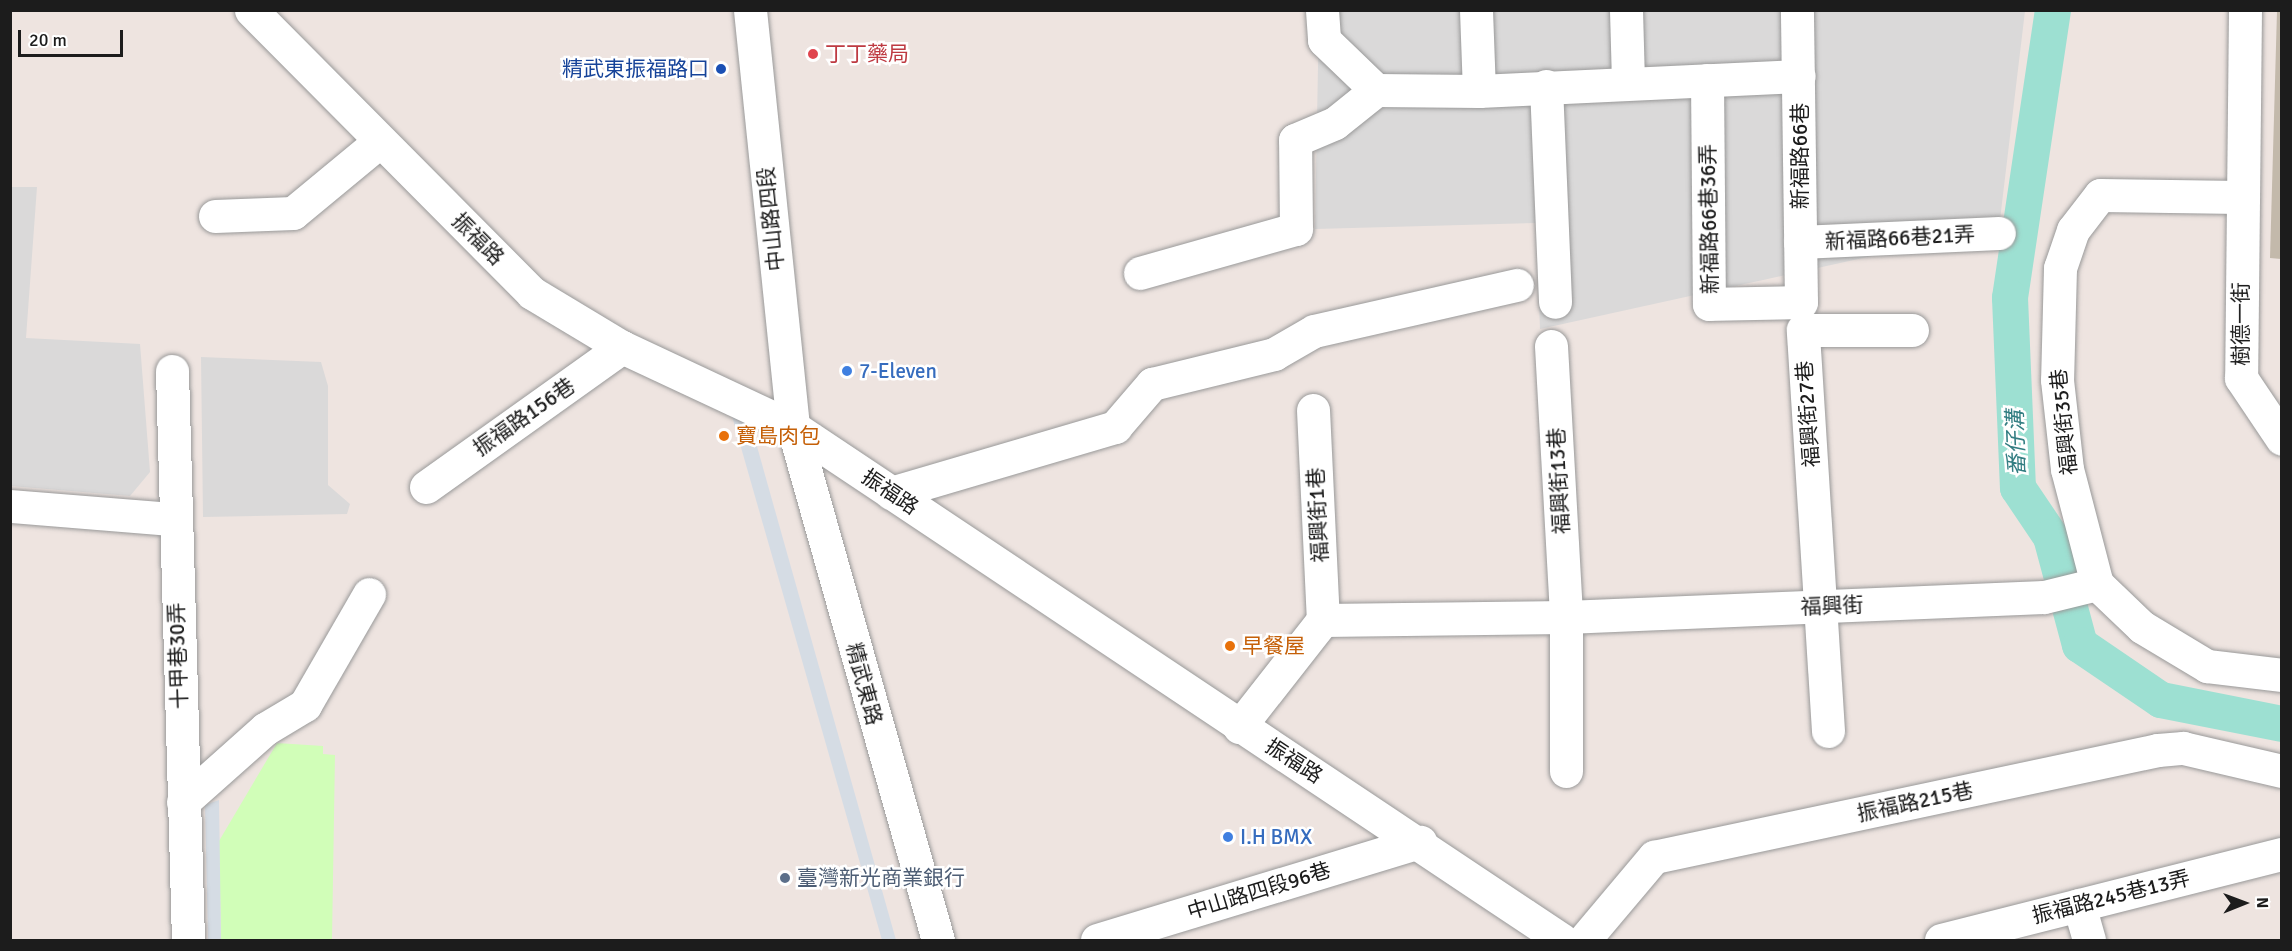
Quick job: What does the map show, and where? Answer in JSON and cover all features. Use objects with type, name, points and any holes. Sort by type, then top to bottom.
[{"type":"street","name":"振福路","points":[[251,10],[532,293],[622,347],[793,427],[1239,727],[1420,842],[1562,940]]},
{"type":"street","name":"中山路四段","points":[[750,10],[793,427]]},
{"type":"street","points":[[1322,10],[1324,40],[1376,90]]},
{"type":"street","points":[[1476,10],[1479,91]]},
{"type":"street","points":[[1626,10],[1628,83]]},
{"type":"street","name":"新福路66巷","points":[[1797,10],[1801,302]]},
{"type":"street","name":"樹德一街","points":[[2245,10],[2240,197],[2241,378],[2282,439]]},
{"type":"street","points":[[1140,273],[1296,229],[1295,140],[1335,123],[1376,90],[1479,91],[1546,86],[1799,76]]},
{"type":"street","name":"新福路66巷36弄","points":[[1707,80],[1709,304],[1801,302]]},
{"type":"street","points":[[1546,86],[1555,302]]},
{"type":"street","points":[[215,216],[293,213],[380,141]]},
{"type":"street","name":"福興街35巷","points":[[2097,584],[2067,469],[2056,380],[2060,268],[2073,230],[2100,195],[2240,197]]},
{"type":"street","name":"新福路66巷21弄","points":[[1800,242],[1999,233]]},
{"type":"street","points":[[891,492],[1115,427],[1152,384],[1274,354],[1314,331],[1517,285]]},
{"type":"street","name":"福興街27巷","points":[[1820,606],[1803,330],[1912,330]]},
{"type":"street","name":"福興街13巷","points":[[1551,346],[1566,617]]},
{"type":"street","name":"振福路156巷","points":[[426,487],[622,347]]},
{"type":"street","name":"十甲巷30弄","points":[[172,371],[173,519],[188,940]]},
{"type":"street","name":"福興街1巷","points":[[1313,410],[1323,620]]},
{"type":"street","name":"精武東路","points":[[793,427],[938,940]]},
{"type":"street","points":[[10,506],[173,519]]},
{"type":"street","points":[[2097,584],[2142,627],[2207,666],[2282,675]]},
{"type":"street","name":"福興街","points":[[1323,620],[1566,617],[2044,597],[2097,584]]},
{"type":"street","points":[[183,802],[266,729],[304,705],[369,594]]},
{"type":"street","points":[[1820,606],[1828,731]]},
{"type":"street","points":[[1566,617],[1566,771]]},
{"type":"street","points":[[1239,727],[1323,620]]},
{"type":"street","name":"振福路215巷","points":[[1584,940],[1654,857],[2158,750],[2182,748],[2282,771]]},
{"type":"street","name":"中山路四段96巷","points":[[1097,940],[1420,842]]},
{"type":"street","name":"振福路245巷13弄","points":[[1941,940],[2282,854]]},
{"type":"street","points":[[2079,905],[2089,940]]},
{"type":"shaded area","points":[[2281,10],[2281,259],[2270,258],[2277,11]]},
{"type":"shaded area","points":[[1319,11],[2025,11],[1999,228],[1540,329],[1536,223],[1315,229]]},
{"type":"shaded area","points":[[10,187],[37,187],[26,338],[140,344],[150,472],[130,496],[11,486]]},
{"type":"shaded area","points":[[201,357],[321,362],[328,386],[328,485],[350,504],[347,514],[203,517]]},
{"type":"shaded area","points":[[747,411],[896,940],[882,940],[732,416]]},
{"type":"shaded area","points":[[219,800],[221,940],[208,940],[205,805]]},
{"type":"green space","points":[[277,743],[323,746],[323,754],[335,755],[332,940],[221,940],[219,841]]},
{"type":"waterway","name":"番仔溝","points":[[2053,10],[2010,298],[2018,488],[2051,537],[2080,645],[2161,700],[2282,724]]},
{"type":"place","name":"丁丁藥局","points":[[813,54]]},
{"type":"place","name":"精武東振福路口","points":[[721,69]]},
{"type":"place","name":"7-Eleven","points":[[847,371]]},
{"type":"place","name":"寶島肉包","points":[[724,436]]},
{"type":"place","name":"早餐屋","points":[[1230,646]]},
{"type":"place","name":"I.H BMX","points":[[1228,837]]},
{"type":"place","name":"臺灣新光商業銀行","points":[[785,878]]}]
